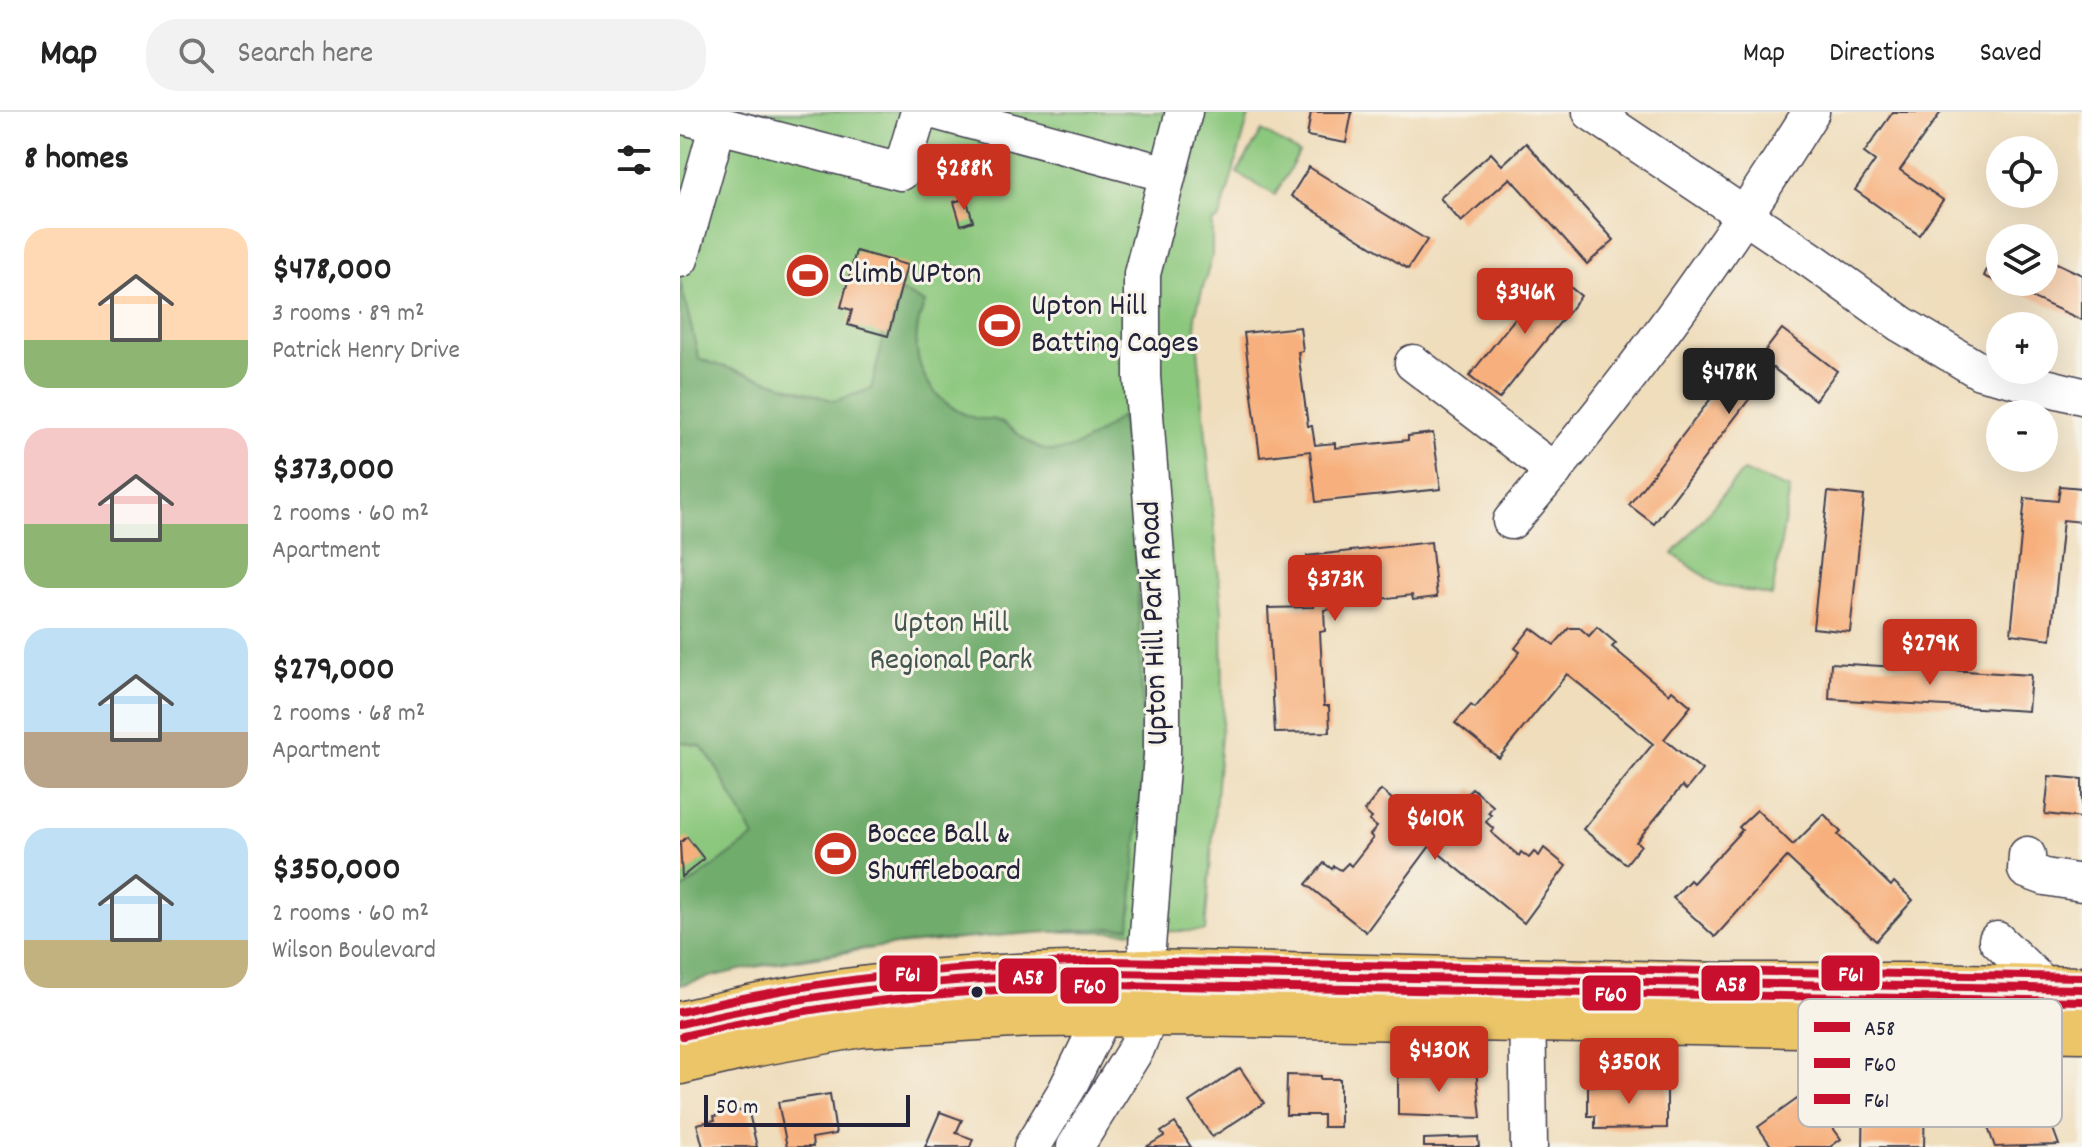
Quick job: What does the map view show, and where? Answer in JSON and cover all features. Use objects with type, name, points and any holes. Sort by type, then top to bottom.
[{"type":"main road","points":[[680,1024],[854,989],[1023,976],[1148,993],[1527,1000],[2064,988]]},
{"type":"main road","points":[[680,1062],[860,1025],[1104,1014],[1148,993]]},
{"type":"main road","points":[[1527,1000],[1798,1018]]},
{"type":"main road","points":[[2062,1029],[2082,1030]]},
{"type":"street","points":[[680,115],[901,172],[919,112]]},
{"type":"street","points":[[938,112],[1167,174]]},
{"type":"street","name":"Upton Hill Park Road","points":[[1075,1147],[1136,1049],[1148,993],[1162,755],[1162,631],[1142,377],[1142,274],[1184,112]]},
{"type":"street","points":[[1591,112],[1901,324],[1980,371],[2082,396]]},
{"type":"street","points":[[1511,521],[1636,365],[1744,217],[1811,112]]},
{"type":"street","points":[[680,259],[718,124]]},
{"type":"street","points":[[1413,363],[1554,471]]},
{"type":"street","points":[[2027,855],[2026,870],[2045,877],[2082,883]]},
{"type":"street","points":[[1997,940],[2064,988]]},
{"type":"street","points":[[1527,1000],[1529,1147]]},
{"type":"street","points":[[1032,1147],[1067,1089],[1104,1014]]},
{"type":"green space","name":"Upton Hill Regional Park","points":[[680,112],[1250,112],[1220,218],[1212,223],[1212,256],[1195,316],[1222,610],[1223,712],[1205,931],[1039,932],[886,946],[729,971],[680,985]]},
{"type":"green space","points":[[1262,131],[1299,153],[1275,195],[1237,173]]},
{"type":"green space","points":[[680,280],[699,359],[835,401],[871,389],[881,349],[884,319],[894,291],[925,303],[917,339],[922,372],[942,399],[956,410],[974,418],[998,421],[1036,446],[1051,451],[1080,444],[1121,416],[1137,576],[1144,752],[1130,927],[960,938],[847,951],[735,971],[680,985],[680,891],[754,837],[715,765],[701,746],[680,742]]},
{"type":"green space","points":[[1743,471],[1790,489],[1772,596],[1717,585],[1673,554]]},
{"type":"building","points":[[1311,112],[1352,112],[1346,143],[1307,136]]},
{"type":"building","points":[[1893,112],[1941,112],[1900,170],[1943,200],[1919,235],[1855,190],[1875,161],[1864,153]]},
{"type":"building","points":[[1526,143],[1614,240],[1587,264],[1510,178],[1461,222],[1440,198],[1491,153],[1502,165]]},
{"type":"building","points":[[1309,167],[1427,240],[1408,269],[1291,196]]},
{"type":"building","points":[[966,198],[973,221],[961,225],[954,202]]},
{"type":"building","points":[[856,251],[907,265],[888,336],[848,325],[852,310],[841,307]]},
{"type":"building","points":[[2058,264],[2082,275],[2082,320],[2029,296],[2058,296]]},
{"type":"building","points":[[1552,272],[1581,296],[1499,399],[1469,376]]},
{"type":"building","points":[[1300,327],[1303,351],[1298,352],[1308,426],[1312,426],[1315,445],[1335,443],[1335,448],[1408,440],[1408,436],[1433,433],[1441,489],[1316,502],[1310,451],[1260,457],[1244,333]]},
{"type":"building","points":[[1782,329],[1837,371],[1815,400],[1773,368],[1654,524],[1629,505],[1746,353],[1757,361]]},
{"type":"building","points":[[2060,486],[2082,488],[2082,522],[2063,520],[2051,639],[2011,634],[2025,498],[2058,501]]},
{"type":"building","points":[[1828,492],[1864,496],[1850,632],[1813,628]]},
{"type":"building","points":[[1431,542],[1437,597],[1413,600],[1412,595],[1339,604],[1340,608],[1324,610],[1325,631],[1320,632],[1324,706],[1329,706],[1330,732],[1275,733],[1268,608],[1314,607],[1307,556]]},
{"type":"building","points":[[1597,627],[1616,643],[1612,647],[1669,694],[1672,690],[1691,706],[1664,739],[1702,770],[1686,790],[1682,786],[1636,842],[1641,845],[1626,864],[1583,829],[1653,744],[1567,674],[1499,758],[1455,723],[1471,705],[1475,708],[1497,682],[1520,652],[1515,648],[1531,628],[1554,645],[1569,628],[1580,628],[1589,636]]},
{"type":"building","points":[[1831,663],[2031,675],[2028,711],[1829,699]]},
{"type":"building","points":[[2049,776],[2082,779],[2082,818],[2045,814]]},
{"type":"building","points":[[1472,788],[1493,806],[1486,822],[1494,829],[1491,832],[1519,856],[1521,852],[1529,858],[1534,852],[1539,856],[1544,848],[1566,866],[1524,923],[1430,846],[1366,932],[1306,884],[1324,863],[1332,869],[1334,866],[1341,870],[1348,863],[1351,866],[1373,838],[1370,835],[1377,827],[1369,821],[1372,818],[1364,811],[1381,790],[1435,835]]},
{"type":"building","points":[[1757,810],[1793,845],[1824,814],[1841,832],[1838,835],[1891,886],[1894,882],[1913,900],[1876,941],[1787,857],[1715,937],[1673,898],[1690,880],[1693,883]]},
{"type":"building","points":[[687,837],[704,859],[682,877],[680,843]]},
{"type":"building","points":[[1240,1068],[1264,1103],[1212,1137],[1189,1102]]},
{"type":"building","points":[[1476,1070],[1481,1118],[1398,1115],[1398,1071]]},
{"type":"building","points":[[1287,1075],[1340,1079],[1340,1127],[1323,1127],[1323,1115],[1286,1115]]},
{"type":"building","points":[[1667,1084],[1667,1128],[1595,1129],[1595,1116],[1588,1116],[1588,1086]]},
{"type":"building","points":[[830,1094],[836,1134],[812,1138],[813,1147],[787,1147],[778,1102]]},
{"type":"building","points":[[1798,1098],[1798,1127],[1832,1127],[1841,1139],[1830,1147],[1772,1147],[1758,1127]]},
{"type":"building","points":[[748,1109],[757,1147],[703,1147],[697,1124],[715,1120],[714,1116]]},
{"type":"building","points":[[940,1112],[962,1120],[956,1133],[973,1139],[970,1147],[925,1147]]},
{"type":"building","points":[[1175,1123],[1191,1147],[1146,1147],[1164,1136],[1161,1132]]},
{"type":"building","points":[[1863,1127],[1924,1127],[1924,1147],[1863,1147]]},
{"type":"building","points":[[1988,1127],[2052,1127],[2059,1145],[1995,1147]]},
{"type":"building","points":[[1478,1137],[1479,1147],[1424,1147],[1424,1139]]},
{"type":"transit line","name":"F61","points":[[680,1012],[786,990],[893,975],[1108,961],[2082,977]]},
{"type":"transit line","name":"A58","points":[[680,1024],[787,1002],[893,987],[1109,973],[2082,989]]},
{"type":"transit line","name":"F60","points":[[683,1036],[789,1014],[894,999],[1109,985],[1960,999]]},
{"type":"transit line","name":"F60","points":[[2062,1001],[2082,1001]]},
{"type":"place","name":"Climb UPton","points":[[807,276]]},
{"type":"place","name":"Upton Hill Batting Cages","points":[[1000,326]]},
{"type":"place","name":"Bocce Ball & Shuffleboard","points":[[836,854]]}]
